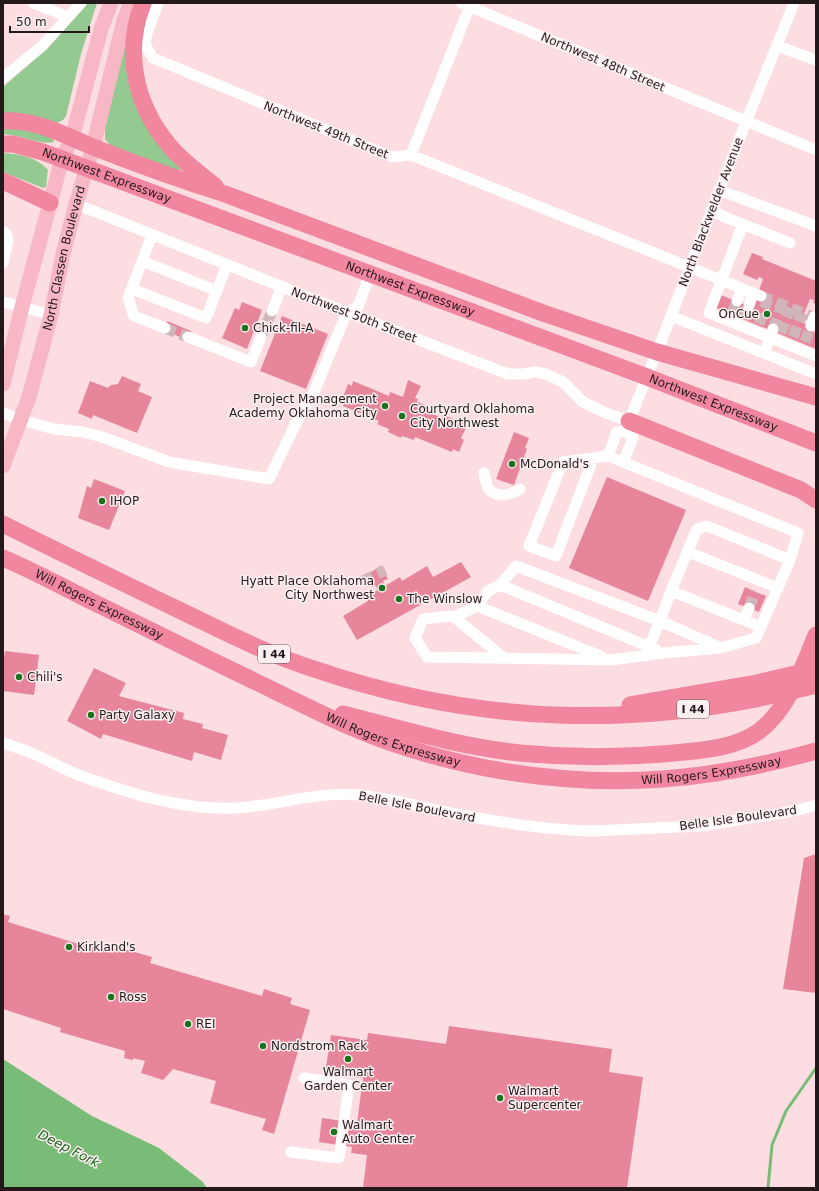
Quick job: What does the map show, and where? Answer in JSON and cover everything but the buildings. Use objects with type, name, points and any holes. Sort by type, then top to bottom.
[{"type":"highway","points":[[143,3],[135,26],[132,44],[134,69],[137,82],[150,117],[160,134],[176,153],[196,172],[225,194]]},
{"type":"highway","name":"Northwest Expressway","points":[[3,121],[16,120],[39,125],[93,147],[225,194],[544,313],[657,352],[816,397]]},
{"type":"highway","name":"Northwest Expressway","points":[[3,144],[28,147],[62,159],[646,377],[816,443]]},
{"type":"highway","points":[[3,181],[50,203]]},
{"type":"highway","points":[[627,426],[801,490],[816,500]]},
{"type":"highway","name":"I 44","points":[[3,524],[218,629],[281,657],[313,669],[376,688],[443,703],[509,713],[567,716],[614,716],[659,713],[727,705],[778,695],[816,685]]},
{"type":"highway","name":"Will Rogers Expressway","points":[[3,558],[300,704],[347,725],[408,748],[465,763],[503,771],[539,776],[583,779],[661,779],[699,776],[742,769],[786,760],[816,751]]},
{"type":"highway","points":[[300,704],[452,742],[520,753],[600,756],[656,754],[727,746],[746,739],[758,732],[770,722],[783,707],[816,635]]},
{"type":"highway","points":[[567,716],[752,684],[816,669]]},
{"type":"main road","points":[[3,384],[62,159],[72,138],[101,29],[111,3]]},
{"type":"main road","name":"North Classen Boulevard","points":[[3,466],[29,397],[51,314],[63,254],[85,168],[93,147],[124,20],[131,3]]},
{"type":"street","points":[[33,3],[68,17]]},
{"type":"street","points":[[3,78],[41,46],[81,3]]},
{"type":"street","name":"Northwest 49th Street","points":[[158,3],[147,33],[145,46],[153,58],[392,157],[411,155],[757,295],[749,306]]},
{"type":"street","name":"North Blackwelder Avenue","points":[[627,426],[794,3]]},
{"type":"street","points":[[411,155],[467,4]]},
{"type":"street","name":"Northwest 48th Street","points":[[467,4],[816,150]]},
{"type":"street","points":[[777,46],[816,60]]},
{"type":"street","points":[[719,190],[816,226]]},
{"type":"street","name":"Northwest 50th Street","points":[[76,204],[347,312],[508,374],[535,372],[546,374],[563,382],[583,402],[606,413],[627,426]]},
{"type":"street","points":[[712,210],[727,218],[790,243]]},
{"type":"street","points":[[743,224],[709,313],[743,322],[803,346],[815,354]]},
{"type":"street","points":[[3,232],[6,233],[8,240],[3,263]]},
{"type":"street","points":[[152,234],[128,298],[134,316],[165,328]]},
{"type":"street","points":[[142,261],[217,291]]},
{"type":"street","points":[[132,289],[206,318],[228,265]]},
{"type":"street","points":[[3,414],[54,429],[96,435],[169,462],[269,479],[299,417],[312,396],[347,312],[358,307],[370,274]]},
{"type":"street","points":[[272,311],[282,286]]},
{"type":"street","points":[[737,301],[742,289]]},
{"type":"street","points":[[3,302],[51,314]]},
{"type":"street","points":[[671,316],[816,374]]},
{"type":"street","points":[[764,353],[775,335]]},
{"type":"street","points":[[188,337],[251,362],[261,337]]},
{"type":"street","points":[[608,456],[617,432],[627,426],[633,438],[623,462]]},
{"type":"street","points":[[449,616],[423,619],[415,638],[427,657],[611,660],[720,648],[756,638],[790,560],[798,533],[608,456],[563,462],[528,549],[556,556],[593,459]]},
{"type":"street","points":[[484,473],[488,488],[495,494],[501,496],[514,494],[520,489]]},
{"type":"street","points":[[650,647],[671,591],[697,529],[707,526],[790,560]]},
{"type":"street","points":[[688,552],[778,588]]},
{"type":"street","points":[[504,658],[454,617],[477,606],[488,591],[500,585],[516,566],[660,621],[720,648]]},
{"type":"street","points":[[756,592],[760,581]]},
{"type":"street","points":[[500,585],[664,653]]},
{"type":"street","points":[[671,591],[761,627]]},
{"type":"street","points":[[477,606],[611,660]]},
{"type":"street","points":[[744,620],[749,608]]},
{"type":"street","name":"Belle Isle Boulevard","points":[[3,743],[31,753],[86,778],[154,799],[198,807],[235,808],[326,795],[357,794],[393,799],[450,813],[501,822],[578,831],[592,831],[700,826],[777,814],[816,805]]},
{"type":"street","points":[[291,1152],[339,1158],[349,1085],[304,1078]]},
{"type":"shaded area","points":[[88,3],[97,3],[81,54],[66,116],[63,120],[55,124],[3,115],[3,87],[48,48]]},
{"type":"shaded area","points":[[123,47],[127,47],[182,168],[179,172],[112,147],[105,139],[105,130]]},
{"type":"shaded area","points":[[3,126],[52,136],[54,142],[50,143],[37,141],[3,134]]},
{"type":"shaded area","points":[[3,153],[27,157],[39,162],[48,170],[46,187],[43,188],[3,172]]},
{"type":"water","points":[[3,1059],[92,1116],[159,1148],[203,1182],[207,1188],[3,1188]]},
{"type":"waterway","name":"Deep Fork","points":[[768,1188],[772,1145],[786,1111],[816,1068]]},
{"type":"tunnel","points":[[761,296],[810,316]]},
{"type":"tunnel","points":[[759,324],[768,299]]},
{"type":"tunnel","points":[[732,314],[737,301]]},
{"type":"tunnel","points":[[773,329],[782,305]]},
{"type":"tunnel","points":[[744,318],[749,306]]},
{"type":"tunnel","points":[[781,333],[791,308]]},
{"type":"tunnel","points":[[261,337],[272,311]]},
{"type":"tunnel","points":[[793,337],[802,313]]},
{"type":"tunnel","points":[[805,342],[811,326]]},
{"type":"tunnel","points":[[165,328],[188,337]]},
{"type":"tunnel","points":[[363,581],[385,570]]},
{"type":"tunnel","points":[[749,608],[755,592]]},
{"type":"place","name":"OnCue","points":[[767,314]]},
{"type":"place","name":"Chick-fil-A","points":[[245,328]]},
{"type":"place","name":"Project Management Academy Oklahoma City","points":[[385,406]]},
{"type":"place","name":"Courtyard Oklahoma City Northwest","points":[[402,416]]},
{"type":"place","name":"McDonald's","points":[[512,464]]},
{"type":"place","name":"IHOP","points":[[102,501]]},
{"type":"place","name":"Hyatt Place Oklahoma City Northwest","points":[[382,588]]},
{"type":"place","name":"The Winslow","points":[[399,599]]},
{"type":"place","name":"Chili's","points":[[19,677]]},
{"type":"place","name":"Party Galaxy","points":[[91,715]]},
{"type":"place","name":"Kirkland's","points":[[69,947]]},
{"type":"place","name":"Ross","points":[[111,997]]},
{"type":"place","name":"REI","points":[[188,1024]]},
{"type":"place","name":"Nordstrom Rack","points":[[263,1046]]},
{"type":"place","name":"Walmart Garden Center","points":[[348,1059]]},
{"type":"place","name":"Walmart Supercenter","points":[[500,1098]]},
{"type":"place","name":"Walmart Auto Center","points":[[334,1132]]}]
